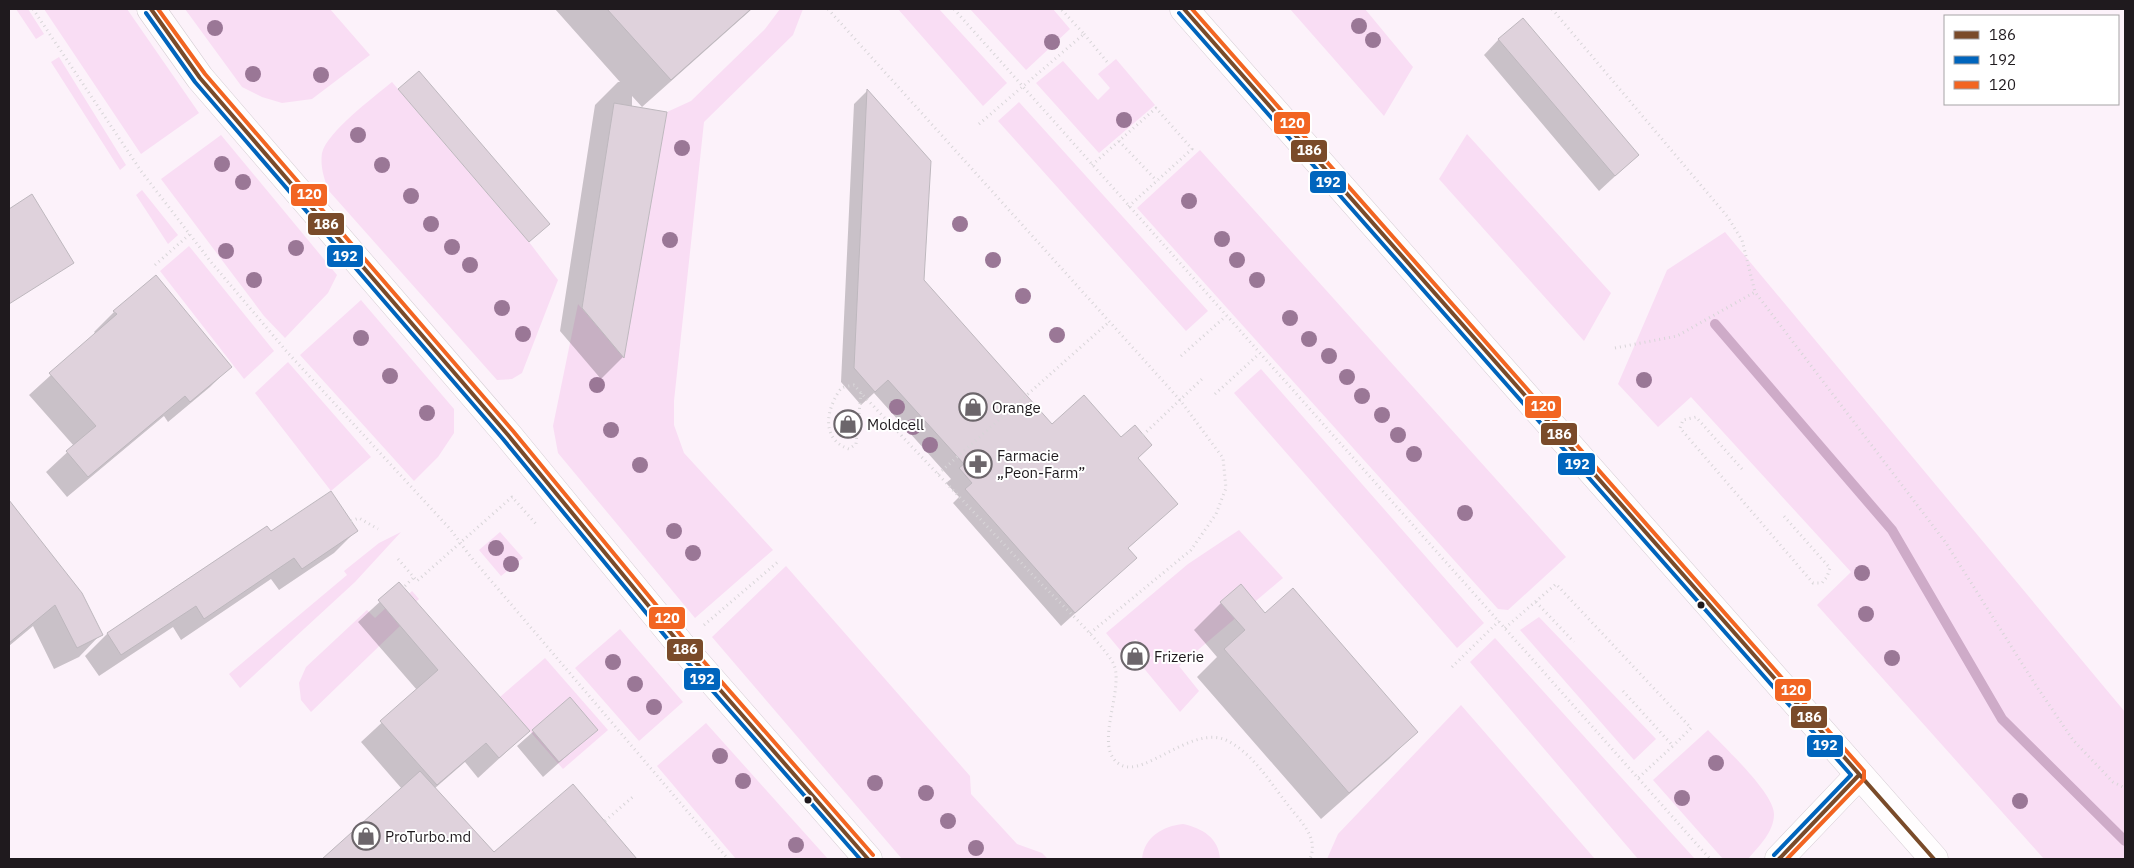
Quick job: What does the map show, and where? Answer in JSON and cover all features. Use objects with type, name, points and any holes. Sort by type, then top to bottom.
[{"type":"main road","points":[[151,9],[205,83],[508,435],[680,644],[868,859]]},
{"type":"main road","points":[[1184,9],[1934,859]]},
{"type":"main road","points":[[1779,859],[1859,775]]},
{"type":"path","points":[[33,9],[141,171],[190,234],[288,353],[461,542],[470,556],[728,859]]},
{"type":"path","points":[[828,9],[1180,400],[1223,458],[1226,488],[1216,514],[1191,550],[1089,634]]},
{"type":"path","points":[[954,9],[1710,859]]},
{"type":"path","points":[[1061,9],[1108,63]]},
{"type":"path","points":[[1552,9],[1727,216],[1742,240],[1755,292],[1946,543],[2035,684],[2073,740],[2113,782],[2125,788]]},
{"type":"path","points":[[979,124],[1084,34]]},
{"type":"path","points":[[1092,165],[1156,108],[1192,149],[1128,206]]},
{"type":"path","points":[[1119,141],[1157,181]]},
{"type":"path","points":[[155,265],[190,234]]},
{"type":"path","points":[[1615,348],[1677,336],[1755,292]]},
{"type":"path","points":[[1181,356],[1226,316]]},
{"type":"path","points":[[938,475],[1109,322]]},
{"type":"path","points":[[1215,394],[1259,354]]},
{"type":"path","points":[[1143,435],[1202,379]]},
{"type":"path","points":[[861,392],[856,444],[849,449],[842,446],[830,434],[827,417],[834,400],[842,388],[854,385],[861,392],[938,475],[1089,634],[1113,663],[1116,677],[1110,720],[1109,752],[1114,760],[1122,766],[1133,767],[1150,761],[1187,742],[1208,738],[1226,740],[1248,754],[1310,833],[1313,851],[1310,859]]},
{"type":"path","points":[[1742,469],[1696,417],[1683,420],[1680,428],[1813,583],[1822,583],[1827,577],[1830,568],[1782,514]]},
{"type":"path","points":[[398,559],[417,581],[512,497]]},
{"type":"path","points":[[351,520],[359,518],[378,529]]},
{"type":"path","points":[[703,626],[780,560]]},
{"type":"path","points":[[404,586],[414,577]]},
{"type":"path","points":[[1505,628],[1556,584],[1691,728],[1637,779]]},
{"type":"path","points":[[1536,602],[1574,642]]},
{"type":"path","points":[[1452,667],[1499,621]]},
{"type":"path","points":[[1623,691],[1673,746]]},
{"type":"path","points":[[604,821],[635,795]]},
{"type":"shaded area","points":[[16,9],[28,9],[44,34],[36,39]]},
{"type":"shaded area","points":[[44,9],[127,9],[199,113],[141,154]]},
{"type":"shaded area","points":[[185,9],[330,9],[370,55],[312,99],[282,103],[262,97],[242,87]]},
{"type":"shaded area","points":[[780,9],[803,9],[793,35],[704,122],[674,401],[674,425],[684,453],[773,550],[695,618],[558,453],[553,426],[578,304],[624,357],[667,112],[691,101],[765,29]]},
{"type":"shaded area","points":[[898,9],[939,9],[1007,83],[983,106]]},
{"type":"shaded area","points":[[970,9],[1053,9],[1070,29],[1026,70]]},
{"type":"shaded area","points":[[1290,9],[1365,9],[1413,67],[1384,116]]},
{"type":"shaded area","points":[[59,57],[126,165],[120,170],[51,62]]},
{"type":"shaded area","points":[[1116,59],[1155,105],[1099,153],[1036,83],[1063,61],[1098,100],[1110,88],[1098,74]]},
{"type":"shaded area","points":[[392,82],[529,242],[558,280],[522,373],[512,379],[497,380],[329,191],[322,163],[322,153],[326,145],[352,115]]},
{"type":"shaded area","points":[[1019,102],[1208,311],[1186,331],[998,121]]},
{"type":"shaded area","points":[[1467,134],[1611,293],[1584,341],[1439,179]]},
{"type":"shaded area","points":[[221,135],[337,275],[328,293],[285,338],[264,316],[161,179]]},
{"type":"shaded area","points":[[1200,150],[1566,557],[1508,610],[1498,609],[1137,208]]},
{"type":"shaded area","points":[[142,190],[178,235],[168,244],[136,195]]},
{"type":"shaded area","points":[[1725,232],[2125,712],[2125,859],[2044,859],[1817,605],[1851,572],[1691,397],[1658,427],[1618,384],[1667,270]]},
{"type":"shaded area","points":[[189,246],[274,351],[244,379],[160,271]]},
{"type":"shaded area","points":[[361,300],[454,409],[454,433],[438,457],[414,481],[300,355]]},
{"type":"shaded area","points":[[288,362],[371,457],[331,491],[255,393]]},
{"type":"shaded area","points":[[1261,369],[1484,623],[1457,648],[1234,393]]},
{"type":"shaded area","points":[[1239,530],[1283,578],[1179,666],[1199,691],[1180,712],[1142,666],[1152,658],[1136,639],[1121,651],[1106,633],[1188,564]]},
{"type":"shaded area","points":[[401,532],[355,582],[240,688],[229,674],[347,575],[344,571],[379,543]]},
{"type":"shaded area","points":[[500,532],[523,558],[501,576],[479,550]]},
{"type":"shaded area","points":[[786,566],[970,776],[971,794],[1017,844],[1042,853],[1048,859],[902,859],[712,637]]},
{"type":"shaded area","points":[[412,591],[419,599],[395,620],[400,626],[311,712],[301,700],[299,683],[306,667],[367,610],[375,618],[389,605],[393,609]]},
{"type":"shaded area","points":[[1539,617],[1656,739],[1634,760],[1520,630]]},
{"type":"shaded area","points":[[620,629],[683,702],[639,741],[575,668]]},
{"type":"shaded area","points":[[1495,638],[1695,859],[1638,859],[1470,662]]},
{"type":"shaded area","points":[[545,658],[608,730],[563,769],[500,697]]},
{"type":"shaded area","points":[[1461,705],[1595,859],[1327,859],[1338,834]]},
{"type":"shaded area","points":[[706,723],[828,859],[736,859],[657,766]]},
{"type":"shaded area","points":[[1708,730],[1747,770],[1766,794],[1772,805],[1774,814],[1769,833],[1748,859],[1723,859],[1653,780]]},
{"type":"shaded area","points":[[1183,824],[1197,828],[1208,835],[1216,845],[1220,859],[1142,859],[1146,845],[1156,834],[1168,827]]},
{"type":"building","points":[[607,9],[751,9],[671,80]]},
{"type":"building","points":[[1523,18],[1639,155],[1615,176],[1498,39]]},
{"type":"building","points":[[419,71],[550,224],[529,242],[398,89]]},
{"type":"building","points":[[867,89],[931,161],[924,280],[1052,424],[1084,395],[1121,437],[1135,425],[1152,445],[1138,458],[1178,504],[1128,548],[1137,558],[1075,613],[965,489],[972,483],[959,468],[964,464],[888,380],[875,392],[854,368]]},
{"type":"building","points":[[614,103],[667,112],[624,358],[582,308]]},
{"type":"building","points":[[32,194],[74,263],[9,304],[9,209]]},
{"type":"building","points":[[156,275],[232,367],[190,402],[185,396],[88,477],[66,451],[96,426],[49,373],[117,314],[113,311]]},
{"type":"building","points":[[331,491],[358,531],[302,569],[294,558],[204,619],[196,606],[121,655],[107,633],[267,526],[271,531]]},
{"type":"building","points":[[9,500],[82,593],[103,635],[77,648],[55,605],[9,643]]},
{"type":"building","points":[[399,582],[530,731],[499,758],[486,743],[437,785],[380,721],[438,670],[378,600]]},
{"type":"building","points":[[1241,584],[1265,613],[1293,588],[1418,732],[1349,793],[1224,649],[1245,630],[1220,602]]},
{"type":"building","points":[[570,697],[598,730],[559,762],[532,730]]},
{"type":"building","points":[[420,771],[494,852],[573,784],[637,859],[322,859]]},
{"type":"waterway","points":[[1715,324],[1892,530],[2002,719],[2125,841]]},
{"type":"transit line","name":"186","points":[[151,9],[200,78],[508,435],[680,644],[868,859]]},
{"type":"transit line","name":"120","points":[[158,9],[205,74],[513,431],[685,640],[873,855]]},
{"type":"transit line","name":"186","points":[[1184,9],[1934,859]]},
{"type":"transit line","name":"120","points":[[1192,9],[1864,771],[1864,779],[1787,859]]},
{"type":"transit line","name":"192","points":[[146,13],[195,82],[503,439],[675,648],[860,859]]},
{"type":"transit line","name":"192","points":[[1179,13],[1851,775],[1774,855]]},
{"type":"transit line","name":"186","points":[[1779,859],[1859,775]]},
{"type":"place","name":"Orange","points":[[973,407]]},
{"type":"place","name":"Moldcell","points":[[848,424]]},
{"type":"place","name":"Farmacie „Peon-Farm”","points":[[978,464]]},
{"type":"place","name":"Frizerie","points":[[1135,656]]},
{"type":"place","name":"ProTurbo.md","points":[[366,836]]}]
